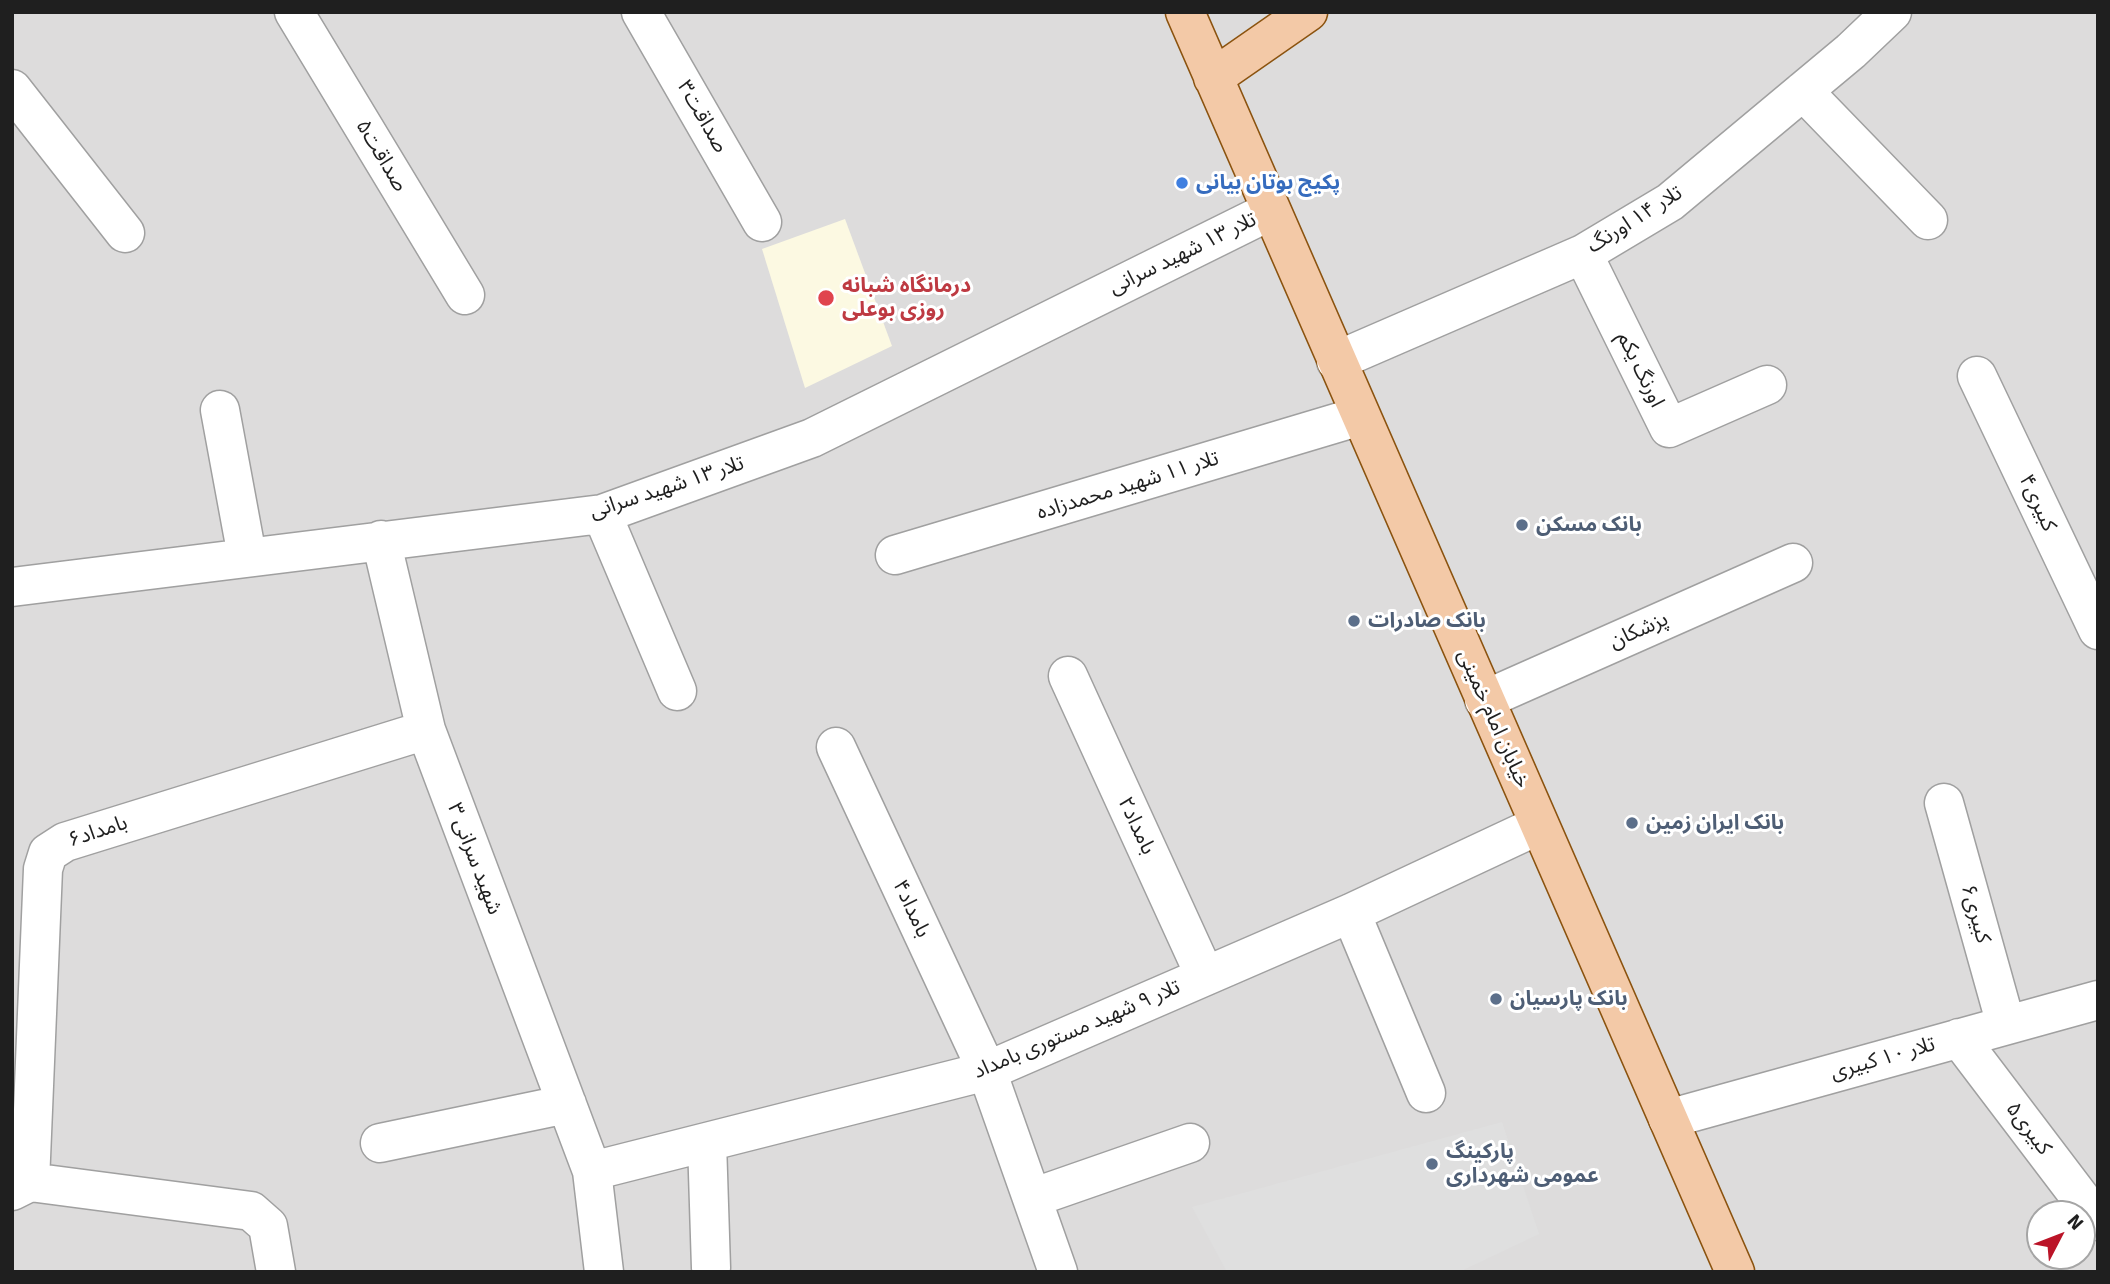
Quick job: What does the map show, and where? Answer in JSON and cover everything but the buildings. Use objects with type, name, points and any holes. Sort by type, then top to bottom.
[{"type":"main road","name":"خیابان امام خمینی","points":[[1185,12],[1735,1272]]},
{"type":"main road","points":[[1213,78],[1308,12]]},
{"type":"street","name":"صداقت۳","points":[[641,12],[762,222]]},
{"type":"street","name":"تلار ۱۴ اورنگ","points":[[1336,361],[1583,254],[1670,202],[1803,91],[1892,12]]},
{"type":"street","name":"صداقت۵","points":[[298,14],[465,295]]},
{"type":"street","points":[[12,89],[125,233]]},
{"type":"street","points":[[1803,91],[1928,219]]},
{"type":"street","name":"تلار ۱۳ شهید سرانی","points":[[12,587],[602,514],[812,438],[1270,211]]},
{"type":"street","name":"اورنگ یکم","points":[[1583,254],[1669,428],[1767,385]]},
{"type":"street","name":"کبیری۴","points":[[1977,376],[2098,630]]},
{"type":"street","points":[[220,410],[247,556]]},
{"type":"street","name":"تلار ۱۱ شهید محمدزاده","points":[[895,555],[1360,416]]},
{"type":"street","points":[[602,514],[677,691]]},
{"type":"street","name":"شهید سرانی ۳","points":[[381,540],[425,730],[592,1171],[604,1272]]},
{"type":"street","name":"پزشکان","points":[[1484,700],[1793,563]]},
{"type":"street","name":"بامداد۲","points":[[1068,676],[1205,976]]},
{"type":"street","name":"بامداد۶","points":[[21,1186],[43,869],[48,853],[65,842],[425,730]]},
{"type":"street","name":"بامداد۴","points":[[836,747],[987,1071],[1058,1272]]},
{"type":"street","name":"کبیری۶","points":[[1944,803],[2006,1025]]},
{"type":"street","name":"تلار ۹ شهید مستوری بامداد","points":[[592,1171],[987,1071],[1351,913],[1539,825]]},
{"type":"street","points":[[1351,913],[1426,1093]]},
{"type":"street","name":"تلار ۱۰ کبیری","points":[[1668,1119],[2098,1000]]},
{"type":"street","name":"کبیری۵","points":[[1959,1038],[2098,1221]]},
{"type":"street","points":[[380,1143],[567,1104]]},
{"type":"street","points":[[707,1142],[711,1268]]},
{"type":"street","points":[[1032,1198],[1190,1143]]},
{"type":"street","points":[[21,1186],[251,1211],[268,1226],[276,1272]]},
{"type":"shaded area","points":[[12,12],[2098,12],[2098,1272],[12,1272]]},
{"type":"shaded area","name":"درمانگاه شبانه روزی بوعلی","points":[[845,219],[892,346],[805,388],[762,249]]},
{"type":"shaded area","name":"پارکینگ عمومی شهرداری","points":[[1502,1122],[1539,1234],[1459,1272],[1227,1272],[1192,1207]]},
{"type":"place","name":"پکیج بوتان بیانی","points":[[1182,183]]},
{"type":"place","name":"درمانگاه شبانه روزی بوعلی","points":[[826,298]]},
{"type":"place","name":"بانک مسکن","points":[[1522,525]]},
{"type":"place","name":"بانک صادرات","points":[[1354,621]]},
{"type":"place","name":"بانک ایران زمین","points":[[1632,823]]},
{"type":"place","name":"بانک پارسیان","points":[[1496,999]]},
{"type":"place","name":"پارکینگ عمومی شهرداری","points":[[1432,1164]]}]
